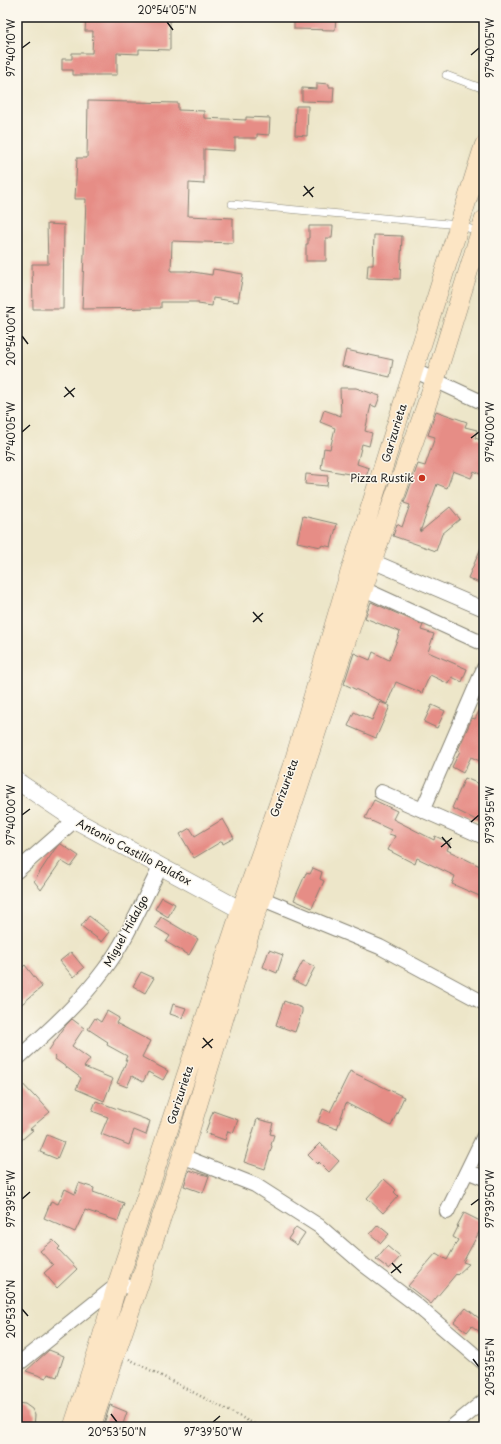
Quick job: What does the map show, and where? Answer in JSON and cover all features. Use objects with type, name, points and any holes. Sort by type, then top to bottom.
[{"type":"main road","name":"Garizurieta","points":[[89,1415],[100,1344],[117,1285],[255,895],[295,758],[356,585],[414,370],[484,146]]},
{"type":"main road","name":"Garizurieta","points":[[364,558],[435,380],[482,226]]},
{"type":"main road","name":"Garizurieta","points":[[72,1427],[89,1415],[116,1352],[138,1288],[182,1156],[248,913]]},
{"type":"street","points":[[414,370],[484,402]]},
{"type":"street","points":[[364,558],[484,609]]},
{"type":"street","points":[[356,585],[484,644]]},
{"type":"street","points":[[423,810],[484,668]]},
{"type":"street","name":"Antonio Castillo Palafox","points":[[17,781],[75,820],[248,913]]},
{"type":"street","points":[[381,792],[484,837]]},
{"type":"street","points":[[17,871],[75,820]]},
{"type":"street","name":"Miguel Hidalgo","points":[[17,1059],[73,1007],[104,970],[117,951],[161,866]]},
{"type":"street","points":[[255,895],[380,947],[484,1003]]},
{"type":"street","points":[[447,1212],[484,1136]]},
{"type":"street","points":[[182,1156],[255,1185],[319,1226],[364,1265],[414,1303],[484,1363]]},
{"type":"street","points":[[467,1171],[484,1178]]},
{"type":"street","points":[[17,1365],[117,1285],[138,1288]]},
{"type":"street","points":[[452,1427],[484,1400]]},
{"type":"lane","points":[[446,75],[484,89]]},
{"type":"lane","points":[[232,204],[459,226],[482,226]]},
{"type":"path","points":[[116,1352],[260,1427]]},
{"type":"building","points":[[86,17],[170,17],[170,50],[139,49],[139,54],[117,53],[117,75],[73,75],[73,70],[62,70],[62,59],[72,59],[72,53],[92,53],[93,31],[85,31]]},
{"type":"building","points":[[294,17],[336,17],[335,30],[294,29]]},
{"type":"building","points":[[317,83],[329,84],[329,87],[334,87],[333,102],[302,101],[302,88],[317,89]]},
{"type":"building","points":[[88,101],[178,103],[178,110],[204,111],[204,118],[246,120],[246,117],[270,118],[269,135],[257,134],[257,138],[235,138],[235,151],[204,149],[204,184],[189,183],[188,216],[233,218],[233,243],[172,241],[171,271],[187,271],[212,275],[213,269],[243,274],[238,302],[213,298],[212,306],[198,304],[198,302],[161,302],[161,308],[82,309],[86,199],[75,199],[77,158],[87,158]]},
{"type":"building","points":[[296,106],[308,106],[307,136],[295,135]]},
{"type":"building","points":[[47,224],[64,225],[63,309],[33,309],[32,264],[48,264]]},
{"type":"building","points":[[309,226],[333,226],[332,238],[326,238],[326,261],[306,261],[306,244],[308,244],[309,238]]},
{"type":"building","points":[[374,235],[402,236],[400,279],[367,278],[368,265],[373,265]]},
{"type":"building","points":[[346,350],[393,360],[390,377],[342,366]]},
{"type":"building","points":[[340,388],[356,388],[380,396],[376,407],[371,405],[365,431],[372,433],[369,446],[362,444],[357,464],[369,468],[366,477],[321,469],[324,448],[330,449],[335,428],[320,422],[324,410],[341,416]]},
{"type":"building","points":[[436,411],[467,422],[465,427],[477,430],[475,438],[484,441],[484,476],[474,471],[471,478],[453,471],[447,488],[437,484],[420,532],[450,507],[460,519],[442,534],[436,551],[393,536],[397,524],[402,527],[410,505],[404,503],[418,464],[425,466],[435,437],[428,435]]},
{"type":"building","points":[[306,474],[328,476],[327,486],[305,484]]},
{"type":"building","points":[[303,516],[337,524],[331,547],[322,545],[321,547],[297,542]]},
{"type":"building","points":[[484,541],[484,585],[468,578]]},
{"type":"building","points":[[371,602],[423,625],[421,630],[434,634],[428,652],[467,669],[462,682],[452,677],[449,684],[430,675],[422,693],[396,682],[387,704],[344,684],[354,653],[370,660],[373,652],[389,660],[400,632],[365,618]]},
{"type":"building","points":[[380,702],[390,706],[376,738],[348,726],[354,712],[372,720]]},
{"type":"building","points":[[484,702],[484,763],[471,757],[463,773],[452,767],[460,751],[458,750],[472,718],[475,719]]},
{"type":"building","points":[[432,705],[445,711],[437,728],[424,722]]},
{"type":"building","points":[[465,778],[484,786],[484,824],[452,808]]},
{"type":"building","points":[[374,800],[397,811],[393,819],[434,840],[435,836],[450,843],[447,850],[484,868],[484,898],[452,884],[455,876],[417,858],[415,864],[388,850],[395,836],[389,834],[391,830],[365,818]]},
{"type":"building","points":[[223,819],[234,838],[223,844],[222,841],[194,858],[180,834],[190,828],[195,836]]},
{"type":"building","points":[[61,844],[79,856],[71,867],[61,861],[41,890],[34,881],[55,849]]},
{"type":"building","points":[[313,868],[322,872],[320,879],[324,881],[312,908],[294,900],[306,873],[310,874]]},
{"type":"building","points":[[162,897],[175,904],[168,917],[155,909]]},
{"type":"building","points":[[89,916],[110,932],[102,942],[81,926]]},
{"type":"building","points":[[161,917],[198,939],[189,955],[166,942],[170,936],[155,927]]},
{"type":"building","points":[[269,950],[283,955],[277,973],[263,967]]},
{"type":"building","points":[[71,952],[84,968],[73,977],[60,961]]},
{"type":"building","points":[[303,961],[315,967],[305,986],[293,980]]},
{"type":"building","points":[[25,965],[42,987],[17,1008],[17,972]]},
{"type":"building","points":[[141,972],[154,978],[145,993],[133,986]]},
{"type":"building","points":[[284,1001],[302,1008],[295,1032],[276,1025]]},
{"type":"building","points":[[173,1004],[186,1008],[182,1018],[170,1014]]},
{"type":"building","points":[[107,1011],[119,1018],[116,1023],[150,1041],[142,1057],[168,1071],[163,1080],[148,1072],[143,1082],[132,1076],[127,1087],[117,1083],[127,1060],[125,1060],[127,1056],[107,1045],[108,1042],[88,1029],[95,1018],[101,1022]]},
{"type":"building","points":[[72,1019],[84,1028],[72,1046],[90,1059],[84,1067],[113,1079],[104,1101],[76,1089],[81,1078],[55,1059],[56,1057],[49,1050],[66,1025]]},
{"type":"building","points":[[350,1071],[404,1097],[391,1126],[346,1103],[337,1129],[318,1122],[323,1109],[330,1112]]},
{"type":"building","points":[[17,1078],[50,1112],[30,1129],[33,1130],[17,1144]]},
{"type":"building","points":[[96,1101],[150,1121],[146,1135],[134,1130],[129,1145],[101,1134],[108,1117],[92,1111]]},
{"type":"building","points":[[213,1111],[238,1120],[233,1133],[228,1131],[225,1140],[205,1133]]},
{"type":"building","points":[[257,1119],[273,1123],[270,1134],[274,1135],[265,1169],[244,1162]]},
{"type":"building","points":[[47,1135],[64,1142],[57,1159],[40,1152]]},
{"type":"building","points":[[320,1143],[339,1161],[329,1172],[319,1162],[317,1164],[308,1155]]},
{"type":"building","points":[[189,1170],[209,1176],[203,1193],[184,1186]]},
{"type":"building","points":[[384,1179],[396,1190],[394,1192],[398,1196],[383,1213],[367,1198]]},
{"type":"building","points":[[79,1183],[94,1188],[93,1192],[124,1203],[118,1221],[85,1210],[75,1232],[44,1218],[51,1201],[58,1204],[65,1189],[75,1194]]},
{"type":"building","points":[[464,1213],[484,1223],[463,1262],[469,1264],[457,1275],[456,1274],[431,1304],[408,1286],[436,1253],[447,1260],[458,1240],[453,1237]]},
{"type":"building","points":[[378,1225],[389,1234],[381,1243],[370,1234]]},
{"type":"building","points":[[296,1227],[305,1233],[297,1245],[288,1239]]},
{"type":"building","points":[[53,1240],[60,1247],[58,1249],[77,1269],[57,1288],[44,1273],[53,1265],[40,1251]]},
{"type":"building","points":[[387,1246],[400,1257],[389,1269],[376,1259]]},
{"type":"building","points":[[466,1308],[484,1322],[484,1335],[472,1326],[467,1332],[454,1322]]},
{"type":"building","points":[[49,1350],[64,1356],[57,1377],[48,1374],[46,1378],[26,1371]]},
{"type":"building","points":[[17,1403],[25,1404],[32,1409],[35,1415],[34,1427],[17,1427]]},
{"type":"building","points":[[110,1405],[127,1412],[122,1427],[103,1427]]},
{"type":"place","name":"Pizza Rustik","points":[[422,478]]}]
